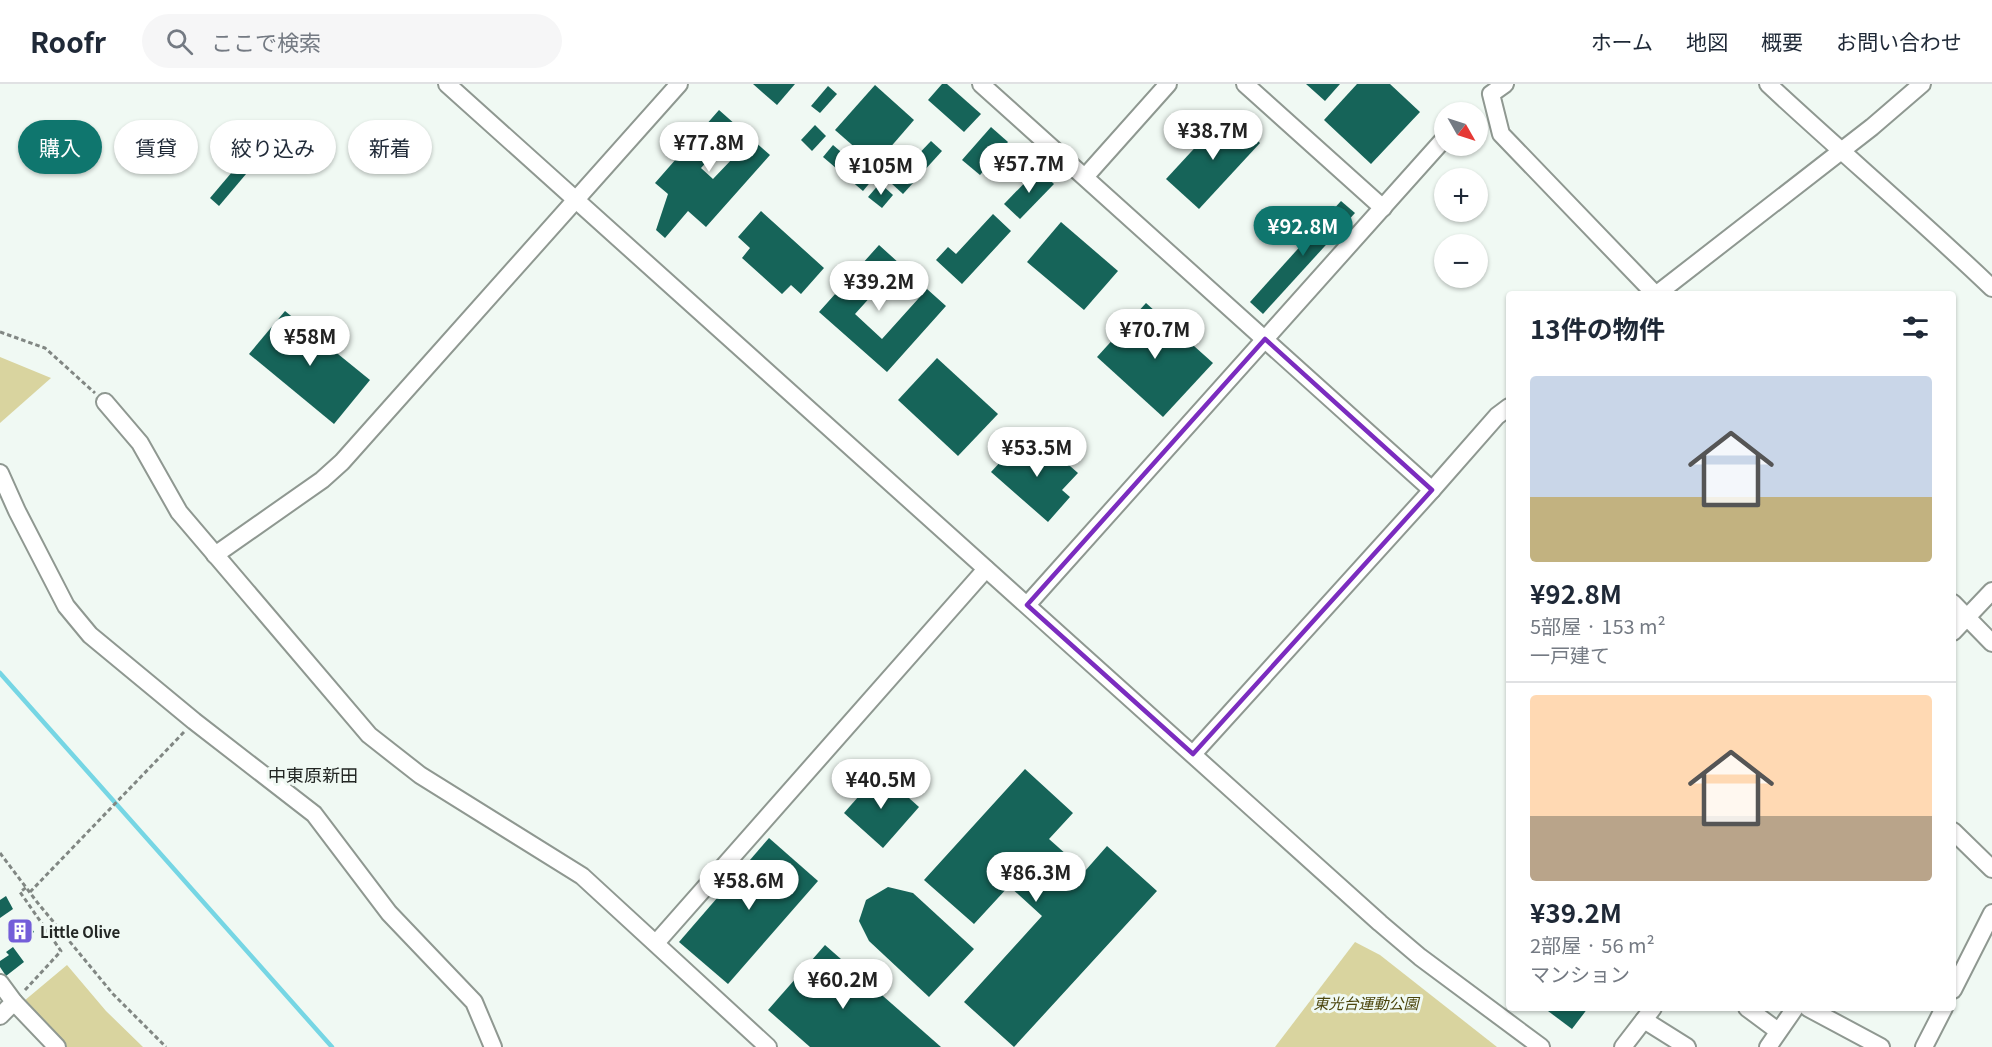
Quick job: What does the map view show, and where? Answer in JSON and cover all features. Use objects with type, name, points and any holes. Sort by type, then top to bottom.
[{"type":"street","points":[[447,84],[1380,923],[1420,957],[1541,1047]]},
{"type":"street","points":[[215,555],[322,480],[342,462],[679,84]]},
{"type":"street","points":[[981,84],[1432,490]]},
{"type":"street","points":[[1084,177],[1168,84]]},
{"type":"street","points":[[1245,84],[1383,208]]},
{"type":"street","points":[[1505,84],[1491,94],[1501,134],[1653,291]]},
{"type":"street","points":[[1768,84],[1840,151],[1921,220],[1992,288]]},
{"type":"street","points":[[1660,291],[1922,84]]},
{"type":"street","points":[[1027,605],[1434,150]]},
{"type":"street","points":[[105,402],[140,443],[179,512],[369,735],[420,775],[582,876],[768,1047]]},
{"type":"street","points":[[1193,754],[1497,416],[1506,409]]},
{"type":"street","points":[[0,473],[66,606],[90,634],[194,721],[314,814],[389,913],[474,1002],[493,1047]]},
{"type":"street","points":[[656,943],[986,569]]},
{"type":"street","points":[[1956,629],[1992,591]]},
{"type":"street","points":[[1956,606],[1992,643]]},
{"type":"street","points":[[1956,834],[1992,869]]},
{"type":"street","points":[[1956,984],[1992,913]]},
{"type":"street","points":[[0,983],[14,1002],[57,1047]]},
{"type":"street","points":[[0,1016],[14,1002]]},
{"type":"street","points":[[1751,1011],[1778,1031]]},
{"type":"street","points":[[1768,1047],[1793,1011]]},
{"type":"street","points":[[1814,1011],[1881,1047]]},
{"type":"street","points":[[1924,1047],[1942,1011]]},
{"type":"street","points":[[1623,1047],[1648,1014],[1687,1047]]},
{"type":"path","points":[[0,332],[45,348],[105,402]]},
{"type":"path","points":[[30,892],[194,721]]},
{"type":"path","points":[[0,853],[113,994],[166,1047]]},
{"type":"path","points":[[14,1002],[61,951],[20,892],[27,887]]},
{"type":"highlighted area","points":[[1265,339],[1432,490],[1193,754],[1027,605]]},
{"type":"green space","points":[[0,357],[51,378],[0,423]]},
{"type":"green space","name":"東光台運動公園","points":[[1355,942],[1380,955],[1497,1047],[1275,1047]]},
{"type":"green space","points":[[67,965],[106,1011],[143,1047],[65,1047],[24,1001]]},
{"type":"building","points":[[753,84],[795,84],[777,105]]},
{"type":"building","points":[[942,84],[947,84],[981,114],[964,132],[928,100]]},
{"type":"building","points":[[1306,84],[1340,84],[1325,101]]},
{"type":"building","points":[[1357,84],[1390,84],[1420,112],[1371,164],[1324,120]]},
{"type":"building","points":[[875,85],[914,120],[875,165],[835,130]]},
{"type":"building","points":[[828,86],[837,94],[820,113],[811,106]]},
{"type":"building","points":[[719,110],[770,155],[706,227],[688,211],[665,238],[656,230],[668,194],[655,183]],"holes":[[[721,146],[733,158],[713,179],[701,168]]]},
{"type":"building","points":[[1227,113],[1260,143],[1199,209],[1166,179]]},
{"type":"building","points":[[815,125],[826,136],[812,151],[801,140]]},
{"type":"building","points":[[991,127],[1008,142],[980,175],[962,160]]},
{"type":"building","points":[[931,141],[942,151],[903,194],[891,183]]},
{"type":"building","points":[[833,145],[873,179],[863,191],[823,157]]},
{"type":"building","points":[[1038,169],[1054,184],[1020,219],[1004,204]]},
{"type":"building","points":[[230,174],[246,174],[219,206],[210,198]]},
{"type":"building","points":[[880,183],[893,195],[882,208],[868,197]]},
{"type":"building","points":[[1341,201],[1355,213],[1263,314],[1250,302]]},
{"type":"building","points":[[761,211],[824,268],[801,294],[791,285],[782,294],[742,258],[750,248],[738,237]]},
{"type":"building","points":[[993,214],[1011,231],[962,284],[936,260],[948,247],[956,254]]},
{"type":"building","points":[[1061,222],[1118,271],[1084,310],[1027,262]]},
{"type":"building","points":[[879,245],[900,264],[855,314],[882,339],[927,289],[946,306],[887,372],[819,312]]},
{"type":"building","points":[[1146,303],[1213,363],[1163,417],[1097,357]]},
{"type":"building","points":[[285,311],[370,380],[334,424],[249,354]]},
{"type":"building","points":[[937,358],[998,414],[958,456],[898,400]]},
{"type":"building","points":[[1038,438],[1078,473],[1062,490],[1070,497],[1048,522],[991,472],[1014,447],[1023,455]]},
{"type":"building","points":[[1025,769],[1073,813],[1049,839],[1085,871],[1107,846],[1157,891],[1014,1047],[964,1002],[1042,916],[1009,886],[974,924],[924,880]]},
{"type":"building","points":[[880,772],[919,807],[883,848],[844,813]]},
{"type":"building","points":[[769,838],[818,881],[728,984],[679,942]]},
{"type":"building","points":[[888,887],[913,893],[974,949],[929,997],[869,941],[859,921],[866,900]]},
{"type":"building","points":[[6,896],[13,909],[0,918],[0,900]]},
{"type":"building","name":"Little Olive","points":[[25,918],[34,932],[17,944],[7,930]]},
{"type":"building","points":[[825,945],[941,1047],[810,1047],[768,1010]]},
{"type":"building","points":[[13,947],[24,962],[6,976],[0,967],[0,961],[9,955],[6,952]]},
{"type":"building","points":[[1548,1011],[1586,1011],[1572,1029]]},
{"type":"waterway","points":[[0,673],[332,1047]]},
{"type":"place","name":"Little Olive","points":[[20,931]]},
{"type":"district","name":"中東原新田","points":[[313,774]]}]
